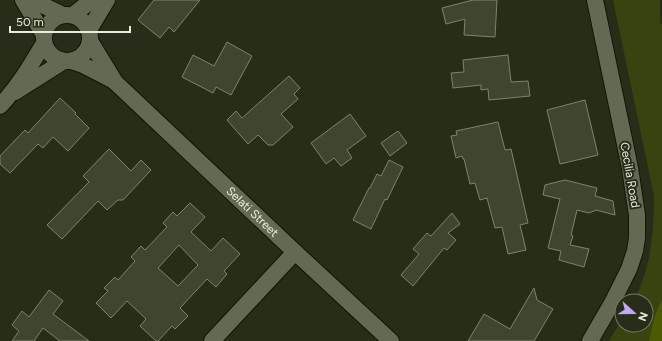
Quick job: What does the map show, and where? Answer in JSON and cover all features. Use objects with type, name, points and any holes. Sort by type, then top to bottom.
[{"type":"street","points":[[23,0],[44,39],[46,49],[57,59],[68,61]]},
{"type":"street","points":[[32,0],[83,20],[90,35]]},
{"type":"street","points":[[5,101],[32,63],[44,39],[46,28],[50,22],[56,17],[68,15],[92,0]]},
{"type":"street","points":[[5,101],[68,61],[78,59],[84,54],[88,48],[90,35],[108,0]]},
{"type":"street","name":"Cecilia Road","points":[[590,341],[612,303],[629,269],[635,251],[637,238],[637,215],[630,168],[595,0]]},
{"type":"street","name":"Selati Street","points":[[90,35],[115,82]]},
{"type":"street","name":"Selati Street","points":[[68,61],[83,65],[115,82],[391,341]]},
{"type":"street","points":[[212,341],[295,252]]},
{"type":"green space","points":[[613,0],[660,0],[660,22],[662,25],[662,300],[654,318],[654,293],[637,293],[648,264],[652,236],[654,196]]},
{"type":"green space","points":[[662,300],[662,341],[649,341],[650,333],[654,333],[654,318]]},
{"type":"green space","points":[[614,333],[650,333],[649,341],[609,341]]},
{"type":"building","points":[[154,0],[200,0],[174,32],[169,27],[160,38],[138,20]]},
{"type":"building","points":[[473,0],[497,0],[495,37],[464,35],[465,19],[446,24],[442,8]]},
{"type":"building","points":[[227,42],[252,56],[231,95],[216,87],[213,93],[182,77],[193,55],[214,66]]},
{"type":"building","points":[[508,55],[511,82],[528,81],[530,96],[489,100],[488,89],[481,90],[481,85],[453,88],[451,73],[464,72],[463,60]]},
{"type":"building","points":[[289,76],[300,88],[294,94],[298,99],[281,114],[293,127],[273,145],[268,145],[258,135],[248,144],[227,120],[236,111],[242,118]]},
{"type":"building","points":[[60,98],[89,128],[68,151],[53,137],[43,148],[38,144],[10,173],[0,164],[0,156],[25,130],[28,133]]},
{"type":"building","points":[[585,100],[598,155],[560,164],[547,110]]},
{"type":"building","points":[[350,114],[366,136],[347,150],[352,158],[341,166],[334,158],[326,164],[311,143]]},
{"type":"building","points":[[498,122],[505,150],[511,149],[528,223],[520,225],[526,250],[508,254],[502,227],[495,228],[487,198],[480,200],[475,183],[470,184],[464,159],[462,156],[456,158],[451,136],[457,135],[456,131]]},
{"type":"building","points":[[398,131],[407,143],[390,156],[381,143]]},
{"type":"building","points":[[109,149],[131,171],[141,160],[151,170],[123,200],[118,200],[107,210],[98,201],[62,239],[47,225],[89,182],[83,176]]},
{"type":"building","points":[[389,160],[403,167],[387,200],[385,199],[371,229],[353,220],[377,174],[381,176]]},
{"type":"building","points":[[565,180],[597,188],[595,196],[613,201],[615,215],[596,210],[589,213],[577,210],[570,245],[589,249],[584,267],[559,260],[561,251],[548,248],[560,199],[543,195],[545,185]]},
{"type":"building","points":[[190,203],[205,217],[191,232],[211,251],[223,238],[240,254],[224,271],[227,274],[216,287],[207,279],[180,308],[188,316],[175,329],[172,326],[158,341],[156,341],[140,326],[146,319],[127,301],[111,318],[96,303],[108,291],[104,288],[115,277],[118,280],[135,261],[131,257],[141,246],[145,250],[167,227],[163,223],[173,212],[177,216]],"holes":[[[179,245],[198,265],[178,286],[158,268]]]},
{"type":"building","points":[[452,213],[460,224],[448,233],[456,240],[447,250],[444,248],[413,286],[401,275],[419,254],[413,249],[427,233],[431,236]]},
{"type":"building","points":[[534,288],[537,300],[553,309],[534,341],[468,341],[484,314],[510,329]]},
{"type":"building","points":[[49,290],[63,301],[53,314],[89,341],[60,341],[43,328],[34,341],[12,341],[19,331],[12,325],[22,311],[29,317]]}]
